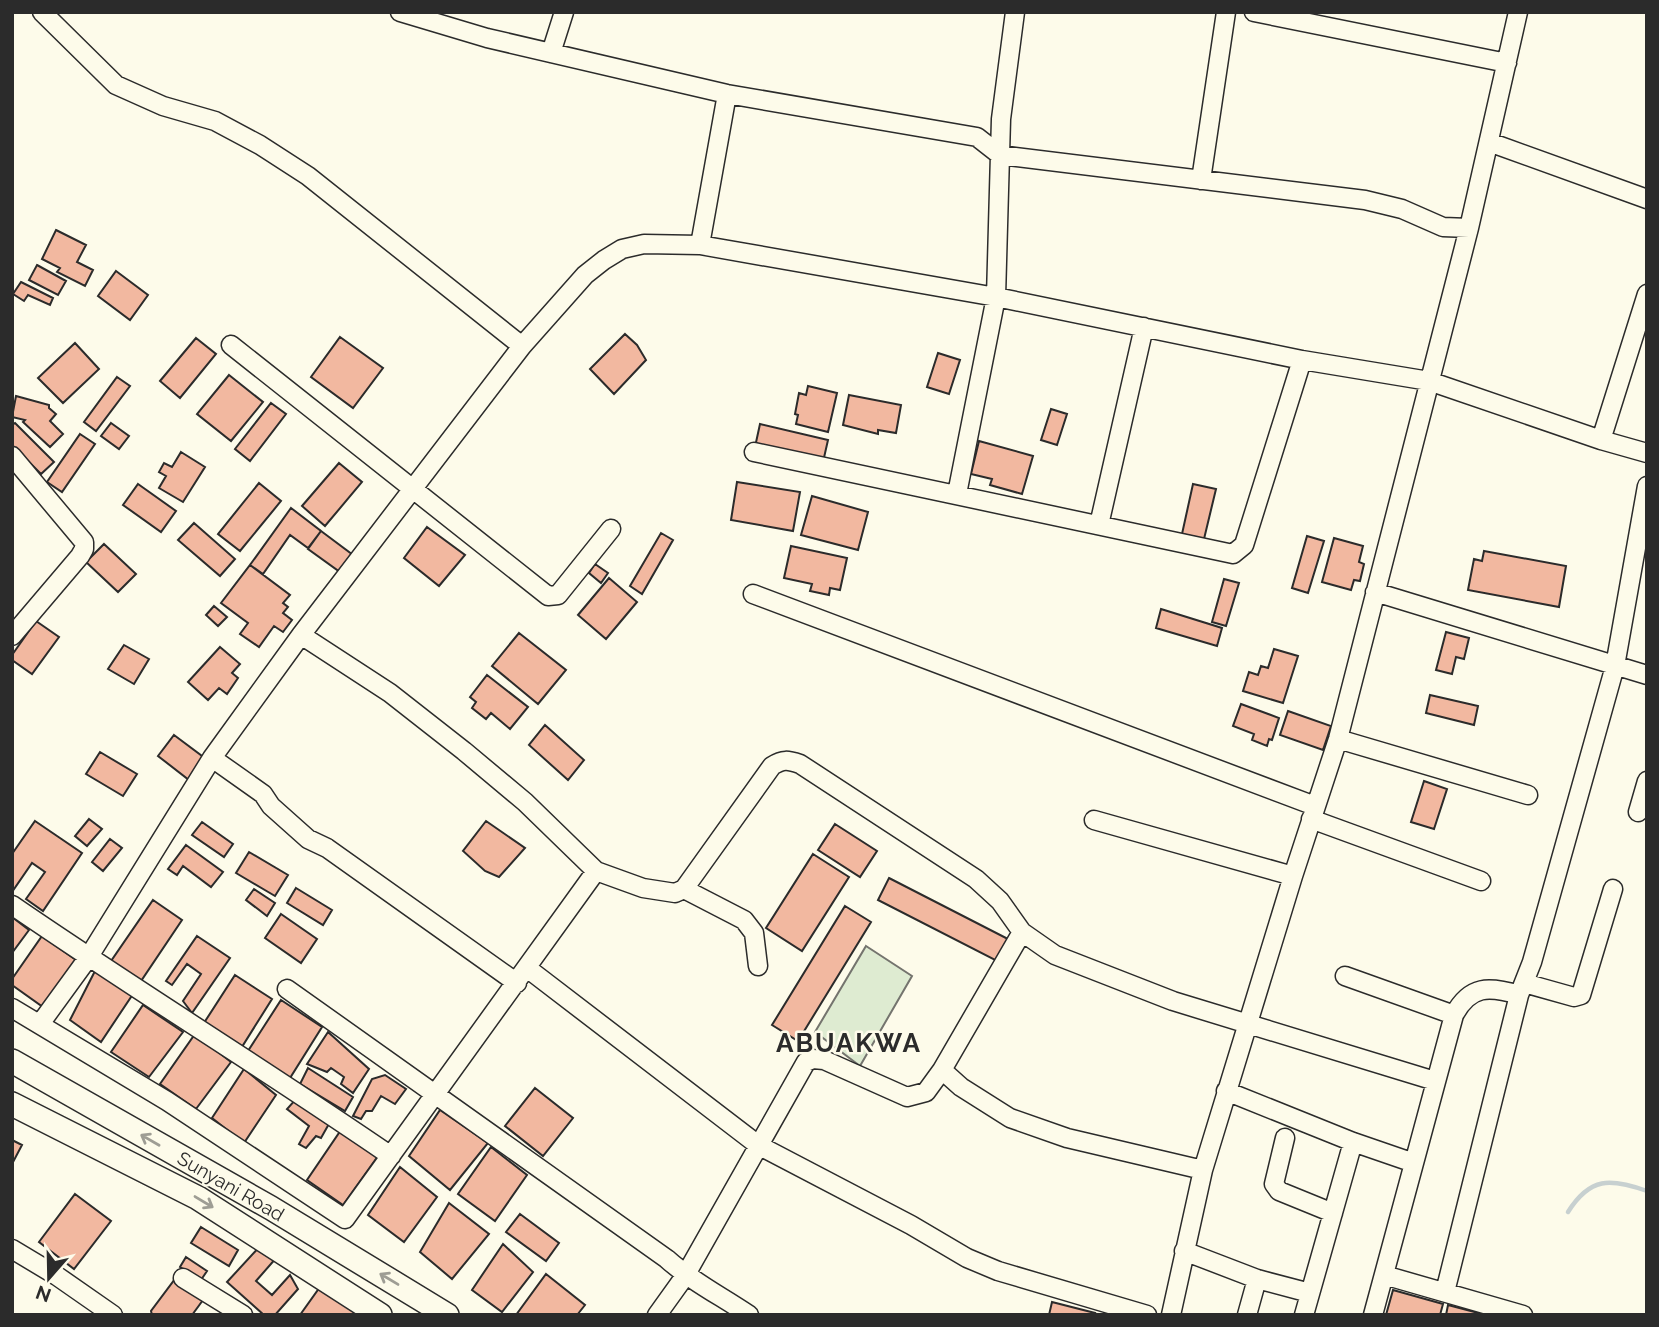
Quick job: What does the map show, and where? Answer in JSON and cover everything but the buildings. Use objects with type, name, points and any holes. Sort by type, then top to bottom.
[{"type":"main road","name":"Sunyani Road","points":[[12,1061],[271,1208],[447,1315]]},
{"type":"main road","name":"Sunyani Road","points":[[12,1104],[198,1198],[380,1315]]},
{"type":"street","points":[[42,12],[116,85],[163,106],[215,121],[260,145],[308,176],[522,346]]},
{"type":"street","points":[[400,12],[487,38],[727,94],[977,137],[1000,155],[1365,200],[1402,209],[1443,227],[1469,228]]},
{"type":"street","points":[[551,53],[564,12]]},
{"type":"street","points":[[957,495],[996,296],[1001,119],[1014,12]]},
{"type":"street","points":[[1201,180],[1226,12]]},
{"type":"street","points":[[1254,12],[1507,63]]},
{"type":"street","points":[[1171,1315],[1203,1170],[1338,739],[1469,228],[1518,12]]},
{"type":"street","points":[[700,245],[727,94]]},
{"type":"street","points":[[1489,142],[1647,199]]},
{"type":"street","points":[[40,1024],[88,958],[212,758],[301,635],[522,346],[585,275],[622,249],[643,244],[700,245],[996,296],[1302,360],[1429,381],[1647,453]]},
{"type":"street","points":[[1601,440],[1647,294]]},
{"type":"street","points":[[1099,525],[1144,327]]},
{"type":"street","points":[[231,345],[548,596],[558,595],[611,528]]},
{"type":"street","points":[[754,452],[1226,553],[1238,552],[1244,545],[1302,360]]},
{"type":"street","points":[[12,456],[85,542],[80,556],[12,636]]},
{"type":"street","points":[[1445,1292],[1522,989],[1615,666],[1647,486]]},
{"type":"street","points":[[1375,592],[1647,675]]},
{"type":"street","points":[[753,594],[1481,881]]},
{"type":"street","points":[[301,635],[390,693],[464,751],[525,802],[596,871],[643,888],[675,893],[684,889],[772,766],[781,760],[789,761],[800,764],[976,879],[1000,901],[1022,932],[1055,955],[1173,1001],[1435,1081]]},
{"type":"street","points":[[1338,739],[1528,795]]},
{"type":"street","points":[[212,758],[263,794],[271,806],[309,839],[327,848],[522,976],[758,1145],[911,1225],[967,1258],[998,1271],[1147,1315]]},
{"type":"street","points":[[1637,812],[1647,781]]},
{"type":"street","points":[[1094,820],[1293,876]]},
{"type":"street","points":[[12,1008],[167,1101],[345,1219],[596,871]]},
{"type":"street","points":[[684,889],[744,920],[754,933],[758,966]]},
{"type":"street","points":[[1373,1315],[1454,1015],[1468,994],[1477,991],[1522,989],[1574,997],[1581,995],[1613,889]]},
{"type":"street","points":[[12,905],[88,958],[287,1084],[391,1156]]},
{"type":"street","points":[[657,1315],[685,1276],[806,1062],[813,1059],[824,1060],[888,1091],[907,1097],[926,1092],[942,1070],[1022,932]]},
{"type":"street","points":[[1345,976],[1454,1015]]},
{"type":"street","points":[[287,989],[667,1259],[685,1276],[749,1315]]},
{"type":"street","points":[[942,1070],[961,1087],[1010,1118],[1067,1138],[1203,1170]]},
{"type":"street","points":[[1227,1091],[1413,1163]]},
{"type":"street","points":[[1285,1139],[1274,1184],[1279,1191],[1333,1213]]},
{"type":"street","points":[[1304,1315],[1353,1142]]},
{"type":"street","points":[[12,1249],[113,1315]]},
{"type":"street","points":[[1184,1251],[1258,1279],[1310,1293]]},
{"type":"street","points":[[1384,1275],[1523,1315]]},
{"type":"street","points":[[183,1278],[243,1315]]},
{"type":"street","points":[[1247,1315],[1258,1279]]},
{"type":"green space","points":[[866,946],[912,976],[860,1066],[815,1032]]},
{"type":"waterway","points":[[1568,1212],[1584,1192],[1602,1184],[1622,1184],[1647,1191]]},
{"type":"district","name":"ABUAKWA","points":[[849,1043]]}]
